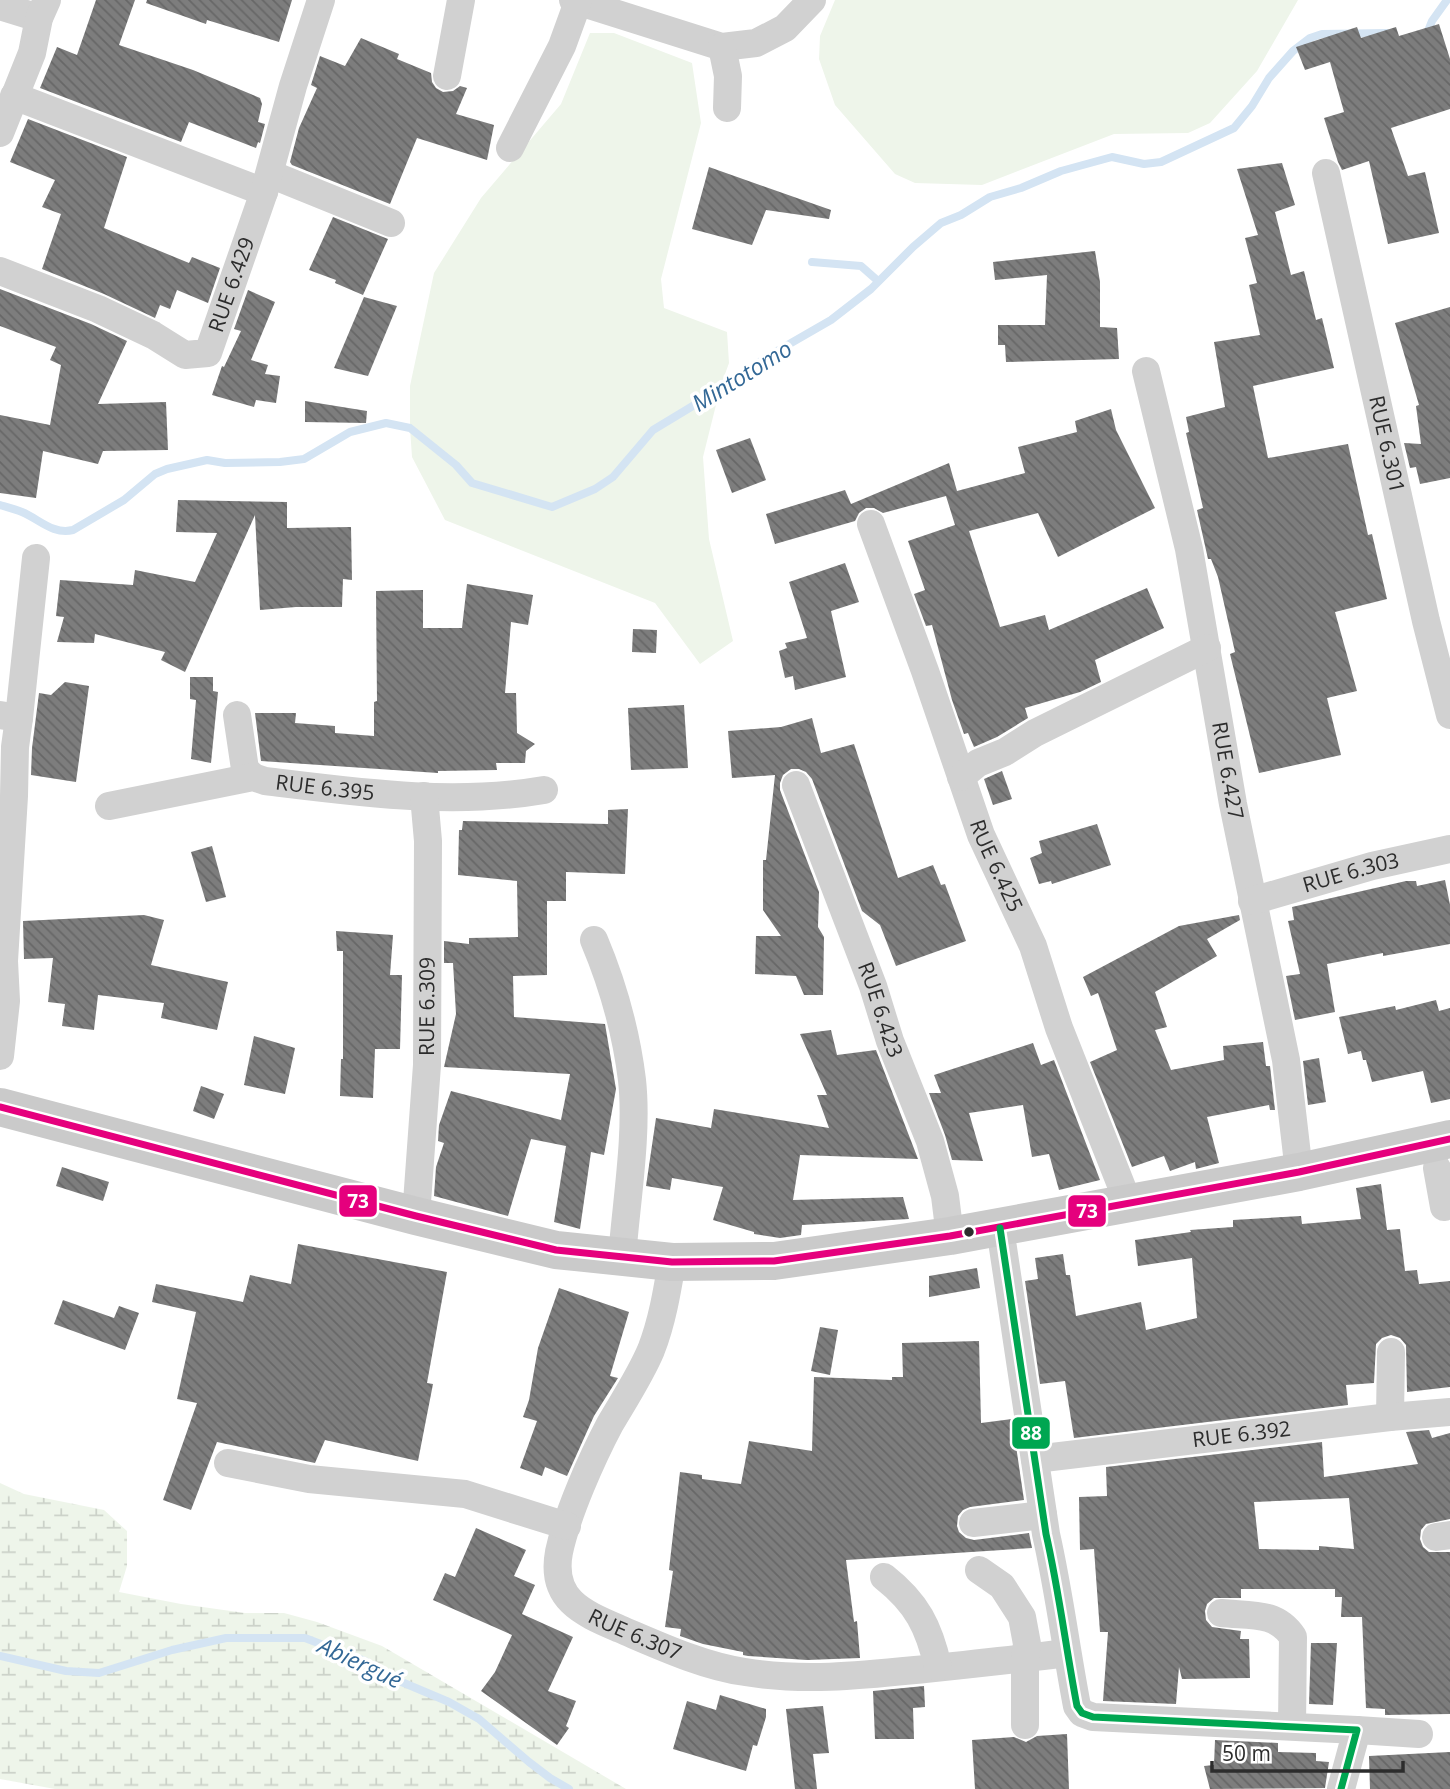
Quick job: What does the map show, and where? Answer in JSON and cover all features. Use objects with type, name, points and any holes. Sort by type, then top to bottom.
[{"type":"main road","points":[[0,1107],[556,1250],[672,1262],[774,1261],[1000,1228],[1299,1172],[1442,1154]]},
{"type":"street","name":"RUE 6.429","points":[[0,271],[98,309],[153,335],[185,355],[208,353],[267,183],[293,86],[321,0]]},
{"type":"street","points":[[447,76],[461,0]]},
{"type":"street","points":[[510,148],[562,46],[575,1],[722,47],[756,43],[785,28],[812,0]]},
{"type":"street","points":[[0,6],[43,9],[32,53],[0,133]]},
{"type":"street","points":[[722,47],[728,76],[727,108]]},
{"type":"street","points":[[14,96],[391,223]]},
{"type":"street","name":"RUE 6.301","points":[[1326,173],[1423,609],[1450,715]]},
{"type":"street","name":"RUE 6.427","points":[[1146,371],[1189,549],[1252,901],[1286,1060],[1299,1172]]},
{"type":"street","name":"RUE 6.425","points":[[871,524],[981,835],[1032,946],[1059,1028],[1129,1205]]},
{"type":"street","points":[[0,1056],[6,1002],[4,961],[14,796],[15,747],[10,717],[36,558]]},
{"type":"street","points":[[961,777],[978,764],[1005,752],[1035,733],[1207,648]]},
{"type":"street","points":[[237,715],[245,769],[253,777]]},
{"type":"street","name":"RUE 6.395","points":[[109,806],[253,777],[339,790],[424,796],[508,796],[544,790]]},
{"type":"street","name":"RUE 6.423","points":[[796,785],[873,986],[890,1041],[930,1141],[945,1196],[950,1236]]},
{"type":"street","name":"RUE 6.309","points":[[416,1216],[427,1065],[428,852],[424,796]]},
{"type":"street","name":"RUE 6.303","points":[[1252,901],[1372,866],[1450,849]]},
{"type":"street","points":[[594,940],[620,1010],[632,1082],[632,1131],[622,1258]]},
{"type":"street","points":[[1442,1154],[1444,1207]]},
{"type":"street","points":[[1000,1228],[1043,1514],[1077,1706],[1082,1713],[1093,1717],[1419,1734]]},
{"type":"street","name":"RUE 6.307","points":[[672,1262],[660,1323],[650,1351],[600,1446],[567,1526],[559,1553],[558,1582],[569,1601],[584,1613],[681,1653],[742,1672],[790,1678],[879,1674],[1067,1653]]},
{"type":"street","points":[[1390,1417],[1391,1352]]},
{"type":"street","name":"RUE 6.392","points":[[1035,1459],[1450,1412]]},
{"type":"street","points":[[228,1463],[309,1479],[466,1494],[567,1526]]},
{"type":"street","points":[[973,1523],[1043,1514]]},
{"type":"street","points":[[979,1570],[1002,1586],[1022,1616],[1027,1644],[1025,1725]]},
{"type":"street","points":[[884,1577],[902,1592],[914,1607],[932,1638],[938,1667]]},
{"type":"street","points":[[1220,1613],[1274,1618],[1286,1626],[1293,1637],[1292,1726]]},
{"type":"street","points":[[1341,1789],[1357,1730]]},
{"type":"green space","points":[[835,0],[1298,0],[1257,71],[1210,123],[1188,133],[1114,134],[982,185],[915,183],[895,174],[835,105],[819,59],[820,36]]},
{"type":"green space","points":[[590,33],[614,33],[692,63],[701,123],[661,279],[664,308],[727,332],[729,363],[703,457],[709,539],[733,641],[700,664],[655,603],[445,520],[412,457],[410,386],[434,273],[481,198],[561,104]]},
{"type":"green space","points":[[0,1483],[24,1494],[104,1510],[127,1531],[127,1566],[119,1592],[245,1613],[284,1613],[382,1646],[626,1789],[55,1789],[0,1779]]},
{"type":"building","points":[[96,0],[135,0],[119,45],[193,70],[260,98],[262,104],[258,122],[265,124],[256,148],[189,122],[181,142],[40,88],[57,47],[77,55]]},
{"type":"building","points":[[147,0],[292,0],[279,42],[207,20],[206,24],[146,3]]},
{"type":"building","points":[[1439,24],[1450,59],[1450,109],[1391,128],[1408,176],[1425,172],[1439,233],[1388,244],[1369,161],[1342,170],[1338,162],[1324,118],[1344,112],[1330,62],[1305,70],[1296,47],[1357,27],[1361,38],[1396,27],[1399,36]]},
{"type":"building","points":[[361,38],[399,54],[397,59],[431,73],[432,82],[443,92],[453,91],[460,86],[467,88],[456,114],[494,125],[487,160],[417,138],[390,204],[292,165],[290,162],[299,128],[317,88],[311,85],[320,56],[345,66]]},
{"type":"building","points":[[28,119],[127,157],[104,228],[189,263],[192,257],[220,268],[208,303],[177,290],[170,309],[160,305],[155,318],[42,269],[61,214],[42,207],[55,180],[10,162]]},
{"type":"building","points":[[1282,163],[1295,205],[1275,212],[1291,275],[1304,271],[1316,320],[1322,318],[1334,368],[1253,386],[1268,458],[1348,444],[1368,535],[1372,534],[1387,599],[1335,612],[1357,691],[1327,698],[1341,755],[1259,773],[1230,654],[1235,652],[1218,577],[1211,559],[1208,559],[1197,510],[1203,508],[1186,433],[1189,432],[1186,417],[1225,407],[1214,342],[1260,335],[1249,285],[1257,283],[1245,238],[1258,235],[1237,169]]},
{"type":"building","points":[[709,167],[831,210],[829,219],[766,210],[752,245],[692,229]]},
{"type":"building","points":[[333,217],[388,239],[363,295],[335,283],[336,280],[309,270]]},
{"type":"building","points":[[1095,251],[1100,282],[1100,327],[1117,328],[1119,359],[1006,362],[1005,345],[998,345],[998,325],[1045,325],[1047,275],[995,280],[993,262]]},
{"type":"building","points":[[0,289],[127,341],[98,404],[166,402],[168,450],[103,451],[98,464],[43,451],[36,498],[0,493],[0,415],[50,425],[61,365],[50,360],[56,347],[0,326]]},
{"type":"building","points":[[248,290],[275,302],[251,360],[268,365],[265,374],[280,376],[276,403],[256,400],[254,407],[212,395],[222,366],[224,367],[241,331],[234,329]]},
{"type":"building","points":[[364,297],[397,306],[368,376],[334,368]]},
{"type":"building","points":[[1450,307],[1450,478],[1420,484],[1416,467],[1410,468],[1404,443],[1421,444],[1416,406],[1419,405],[1395,323]]},
{"type":"building","points":[[305,401],[367,411],[366,423],[305,422]]},
{"type":"building","points":[[1111,409],[1116,430],[1155,508],[1058,557],[1038,513],[969,531],[1000,627],[1045,615],[1049,630],[1147,588],[1164,628],[1095,660],[1101,682],[1080,692],[1025,708],[1028,718],[974,747],[968,733],[964,734],[952,700],[932,625],[926,626],[914,594],[925,590],[908,541],[955,525],[946,496],[883,513],[874,508],[866,508],[859,513],[855,521],[775,544],[766,514],[845,490],[851,504],[949,463],[957,491],[1025,473],[1018,447],[1077,432],[1075,421]]},
{"type":"building","points":[[750,438],[766,480],[732,493],[716,450]]},
{"type":"building","points":[[178,500],[287,502],[287,528],[351,527],[352,580],[343,579],[342,607],[260,610],[255,515],[185,672],[161,660],[165,652],[95,634],[94,643],[57,642],[64,617],[56,616],[60,580],[133,585],[135,570],[195,582],[217,533],[176,532]]},
{"type":"building","points":[[845,563],[859,602],[831,611],[846,677],[795,690],[793,676],[785,678],[779,651],[787,648],[785,643],[807,638],[789,582]]},
{"type":"building","points":[[467,584],[533,595],[528,625],[511,622],[505,693],[516,693],[517,733],[535,744],[526,751],[525,763],[496,763],[497,770],[438,773],[261,761],[255,713],[296,713],[295,723],[335,726],[335,733],[374,736],[374,702],[377,701],[376,591],[423,590],[423,628],[462,628]]},
{"type":"building","points":[[633,629],[657,630],[656,653],[632,652]]},
{"type":"building","points":[[190,677],[213,677],[213,691],[218,692],[211,763],[191,759],[196,700],[190,699]]},
{"type":"building","points":[[65,682],[89,686],[76,782],[31,775],[39,693],[51,695]]},
{"type":"building","points":[[684,705],[688,768],[631,770],[628,708]]},
{"type":"building","points":[[812,718],[821,753],[854,744],[898,878],[933,865],[941,885],[945,884],[966,941],[896,966],[880,925],[862,911],[812,779],[806,772],[791,769],[783,775],[780,790],[819,892],[818,927],[824,937],[823,995],[804,995],[796,976],[755,974],[756,936],[781,936],[763,910],[763,860],[766,860],[775,775],[732,778],[728,731],[781,727]]},
{"type":"building","points":[[1002,771],[1012,799],[993,805],[984,779]]},
{"type":"building","points":[[628,809],[625,874],[566,872],[566,901],[547,901],[547,975],[513,976],[514,1017],[605,1024],[616,1089],[604,1155],[591,1152],[580,1229],[554,1222],[566,1146],[531,1139],[508,1216],[434,1196],[436,1167],[444,1143],[438,1141],[439,1125],[451,1091],[561,1120],[570,1074],[444,1067],[456,1014],[453,963],[444,963],[444,941],[469,944],[469,938],[518,937],[517,881],[458,875],[459,830],[462,830],[463,821],[608,824],[608,810]]},
{"type":"building","points":[[1097,824],[1111,865],[1052,884],[1051,881],[1039,884],[1030,858],[1042,853],[1039,841]]},
{"type":"building","points":[[212,846],[226,897],[206,902],[191,852]]},
{"type":"building","points":[[1445,880],[1450,905],[1450,944],[1327,964],[1335,1012],[1295,1020],[1286,976],[1300,974],[1288,921],[1294,920],[1292,907],[1406,881],[1416,881],[1417,886]]},
{"type":"building","points":[[144,915],[164,920],[151,965],[228,982],[217,1030],[161,1018],[164,1003],[98,995],[94,1030],[62,1026],[65,1004],[48,1002],[53,958],[24,959],[23,921]]},
{"type":"building","points":[[1239,915],[1240,920],[1207,939],[1217,956],[1155,992],[1167,1027],[1155,1030],[1171,1070],[1224,1060],[1223,1046],[1263,1042],[1266,1066],[1270,1066],[1275,1110],[1270,1110],[1269,1105],[1207,1117],[1219,1163],[1196,1169],[1195,1162],[1170,1171],[1164,1156],[1132,1167],[1090,1062],[1117,1050],[1098,993],[1091,996],[1083,977],[1179,926]]},
{"type":"building","points":[[336,931],[393,935],[390,975],[402,975],[400,1049],[375,1049],[373,1098],[340,1096],[343,1059],[343,951],[337,951]]},
{"type":"building","points":[[1436,1000],[1439,1011],[1450,1008],[1450,1099],[1431,1103],[1423,1071],[1372,1082],[1361,1051],[1348,1054],[1339,1017],[1395,1006],[1396,1010]]},
{"type":"building","points":[[831,1030],[837,1055],[876,1050],[918,1159],[800,1155],[793,1200],[903,1197],[909,1219],[802,1225],[801,1235],[780,1238],[754,1234],[713,1220],[723,1187],[672,1178],[670,1190],[646,1186],[656,1118],[711,1128],[714,1109],[829,1128],[817,1095],[827,1095],[800,1034]]},
{"type":"building","points":[[254,1036],[295,1048],[285,1094],[244,1085]]},
{"type":"building","points":[[1033,1043],[1041,1065],[1054,1060],[1100,1180],[1059,1190],[1049,1154],[1032,1157],[1023,1105],[969,1113],[983,1161],[952,1160],[929,1093],[941,1093],[934,1075]]},
{"type":"building","points":[[1319,1058],[1326,1102],[1308,1105],[1303,1061]]},
{"type":"building","points":[[201,1086],[224,1094],[214,1119],[193,1111]]},
{"type":"building","points":[[62,1167],[109,1182],[103,1201],[56,1186]]},
{"type":"building","points":[[1381,1184],[1387,1230],[1400,1229],[1405,1271],[1417,1270],[1419,1284],[1450,1281],[1450,1387],[1407,1392],[1406,1345],[1400,1338],[1391,1335],[1376,1344],[1374,1383],[1346,1385],[1348,1405],[1074,1438],[1065,1381],[1040,1384],[1025,1281],[1038,1279],[1035,1258],[1063,1254],[1066,1275],[1070,1275],[1076,1316],[1141,1302],[1146,1330],[1197,1318],[1192,1258],[1138,1266],[1135,1240],[1191,1232],[1190,1230],[1233,1227],[1233,1220],[1301,1216],[1302,1224],[1361,1219],[1356,1188]]},
{"type":"building","points":[[298,1244],[447,1272],[427,1383],[433,1384],[418,1461],[325,1440],[315,1463],[217,1442],[191,1510],[163,1500],[197,1403],[177,1399],[196,1312],[152,1302],[156,1284],[243,1302],[250,1275],[291,1284]]},
{"type":"building","points":[[977,1268],[980,1288],[929,1297],[929,1276]]},
{"type":"building","points":[[559,1288],[629,1312],[610,1376],[618,1378],[594,1416],[567,1476],[545,1467],[542,1476],[520,1468],[537,1421],[523,1417],[529,1400],[538,1348]]},
{"type":"building","points":[[63,1300],[114,1318],[119,1306],[139,1313],[125,1350],[54,1324]]},
{"type":"building","points":[[820,1327],[838,1330],[830,1375],[811,1371]]},
{"type":"building","points":[[979,1341],[981,1423],[1012,1419],[1024,1500],[970,1507],[958,1516],[957,1526],[966,1538],[974,1540],[1029,1533],[1032,1548],[846,1560],[854,1622],[857,1621],[860,1658],[807,1660],[748,1656],[743,1655],[743,1652],[680,1636],[681,1629],[665,1627],[673,1571],[669,1570],[680,1472],[702,1475],[702,1479],[741,1484],[749,1441],[812,1451],[814,1377],[892,1380],[892,1377],[903,1377],[902,1343]]},
{"type":"building","points":[[1429,1430],[1432,1438],[1450,1433],[1450,1519],[1426,1524],[1421,1530],[1420,1539],[1429,1552],[1450,1552],[1450,1714],[1385,1715],[1385,1709],[1366,1708],[1362,1617],[1341,1617],[1342,1597],[1335,1597],[1335,1589],[1241,1589],[1241,1598],[1214,1598],[1207,1604],[1206,1620],[1212,1627],[1241,1631],[1240,1639],[1249,1639],[1250,1678],[1182,1679],[1179,1667],[1176,1704],[1103,1701],[1108,1632],[1100,1632],[1094,1549],[1080,1550],[1079,1497],[1107,1496],[1106,1467],[1322,1442],[1324,1477],[1418,1464],[1406,1432]],"holes":[[[1349,1498],[1354,1549],[1319,1546],[1319,1550],[1259,1549],[1254,1502]]]},
{"type":"building","points":[[476,1528],[526,1550],[514,1576],[535,1585],[522,1614],[573,1637],[548,1691],[576,1701],[566,1726],[569,1728],[557,1745],[481,1691],[495,1672],[512,1635],[433,1600],[445,1573],[455,1577]]},
{"type":"building","points":[[1311,1643],[1337,1643],[1333,1705],[1309,1704]]},
{"type":"building","points":[[924,1686],[925,1707],[913,1708],[914,1739],[875,1739],[873,1691]]},
{"type":"building","points":[[720,1695],[766,1709],[757,1746],[753,1745],[746,1771],[673,1749],[687,1701],[716,1710]]},
{"type":"building","points":[[823,1706],[829,1753],[813,1754],[817,1789],[795,1789],[786,1709]]},
{"type":"building","points":[[1067,1734],[1069,1789],[975,1789],[972,1740],[1014,1737],[1026,1742],[1037,1736]]},
{"type":"building","points":[[1215,1740],[1278,1743],[1278,1752],[1316,1753],[1316,1761],[1329,1762],[1325,1788],[1210,1789],[1204,1766],[1214,1765]]},
{"type":"building","points":[[1450,1752],[1450,1789],[1370,1789],[1369,1756]]},
{"type":"waterway","name":"Mintotomo","points":[[1426,36],[1432,21],[1447,0]]},
{"type":"waterway","name":"Mintotomo","points":[[0,505],[22,512],[53,528],[73,530],[124,500],[155,474],[167,469],[207,460],[225,463],[304,459],[350,432],[386,423],[410,428],[456,465],[472,483],[552,507],[595,489],[613,477],[653,430],[721,385],[831,320],[871,289],[941,223],[961,215],[990,197],[1021,188],[1061,171],[1112,157],[1144,164],[1161,162],[1234,128],[1252,106],[1269,78],[1293,51],[1310,38],[1322,34],[1387,33]]},
{"type":"waterway","points":[[812,262],[861,266],[878,281]]},
{"type":"waterway","name":"Abiergué","points":[[0,1656],[66,1671],[99,1673],[172,1650],[226,1638],[305,1638],[365,1661],[385,1675],[449,1702],[479,1719],[529,1762],[569,1789]]},
{"type":"transit line","name":"73","points":[[0,1107],[556,1250],[672,1262],[774,1261],[950,1236],[1299,1172],[1450,1139]]},
{"type":"transit line","name":"88","points":[[1000,1228],[1046,1534],[1077,1706],[1082,1713],[1093,1717],[1357,1730],[1341,1789]]}]
